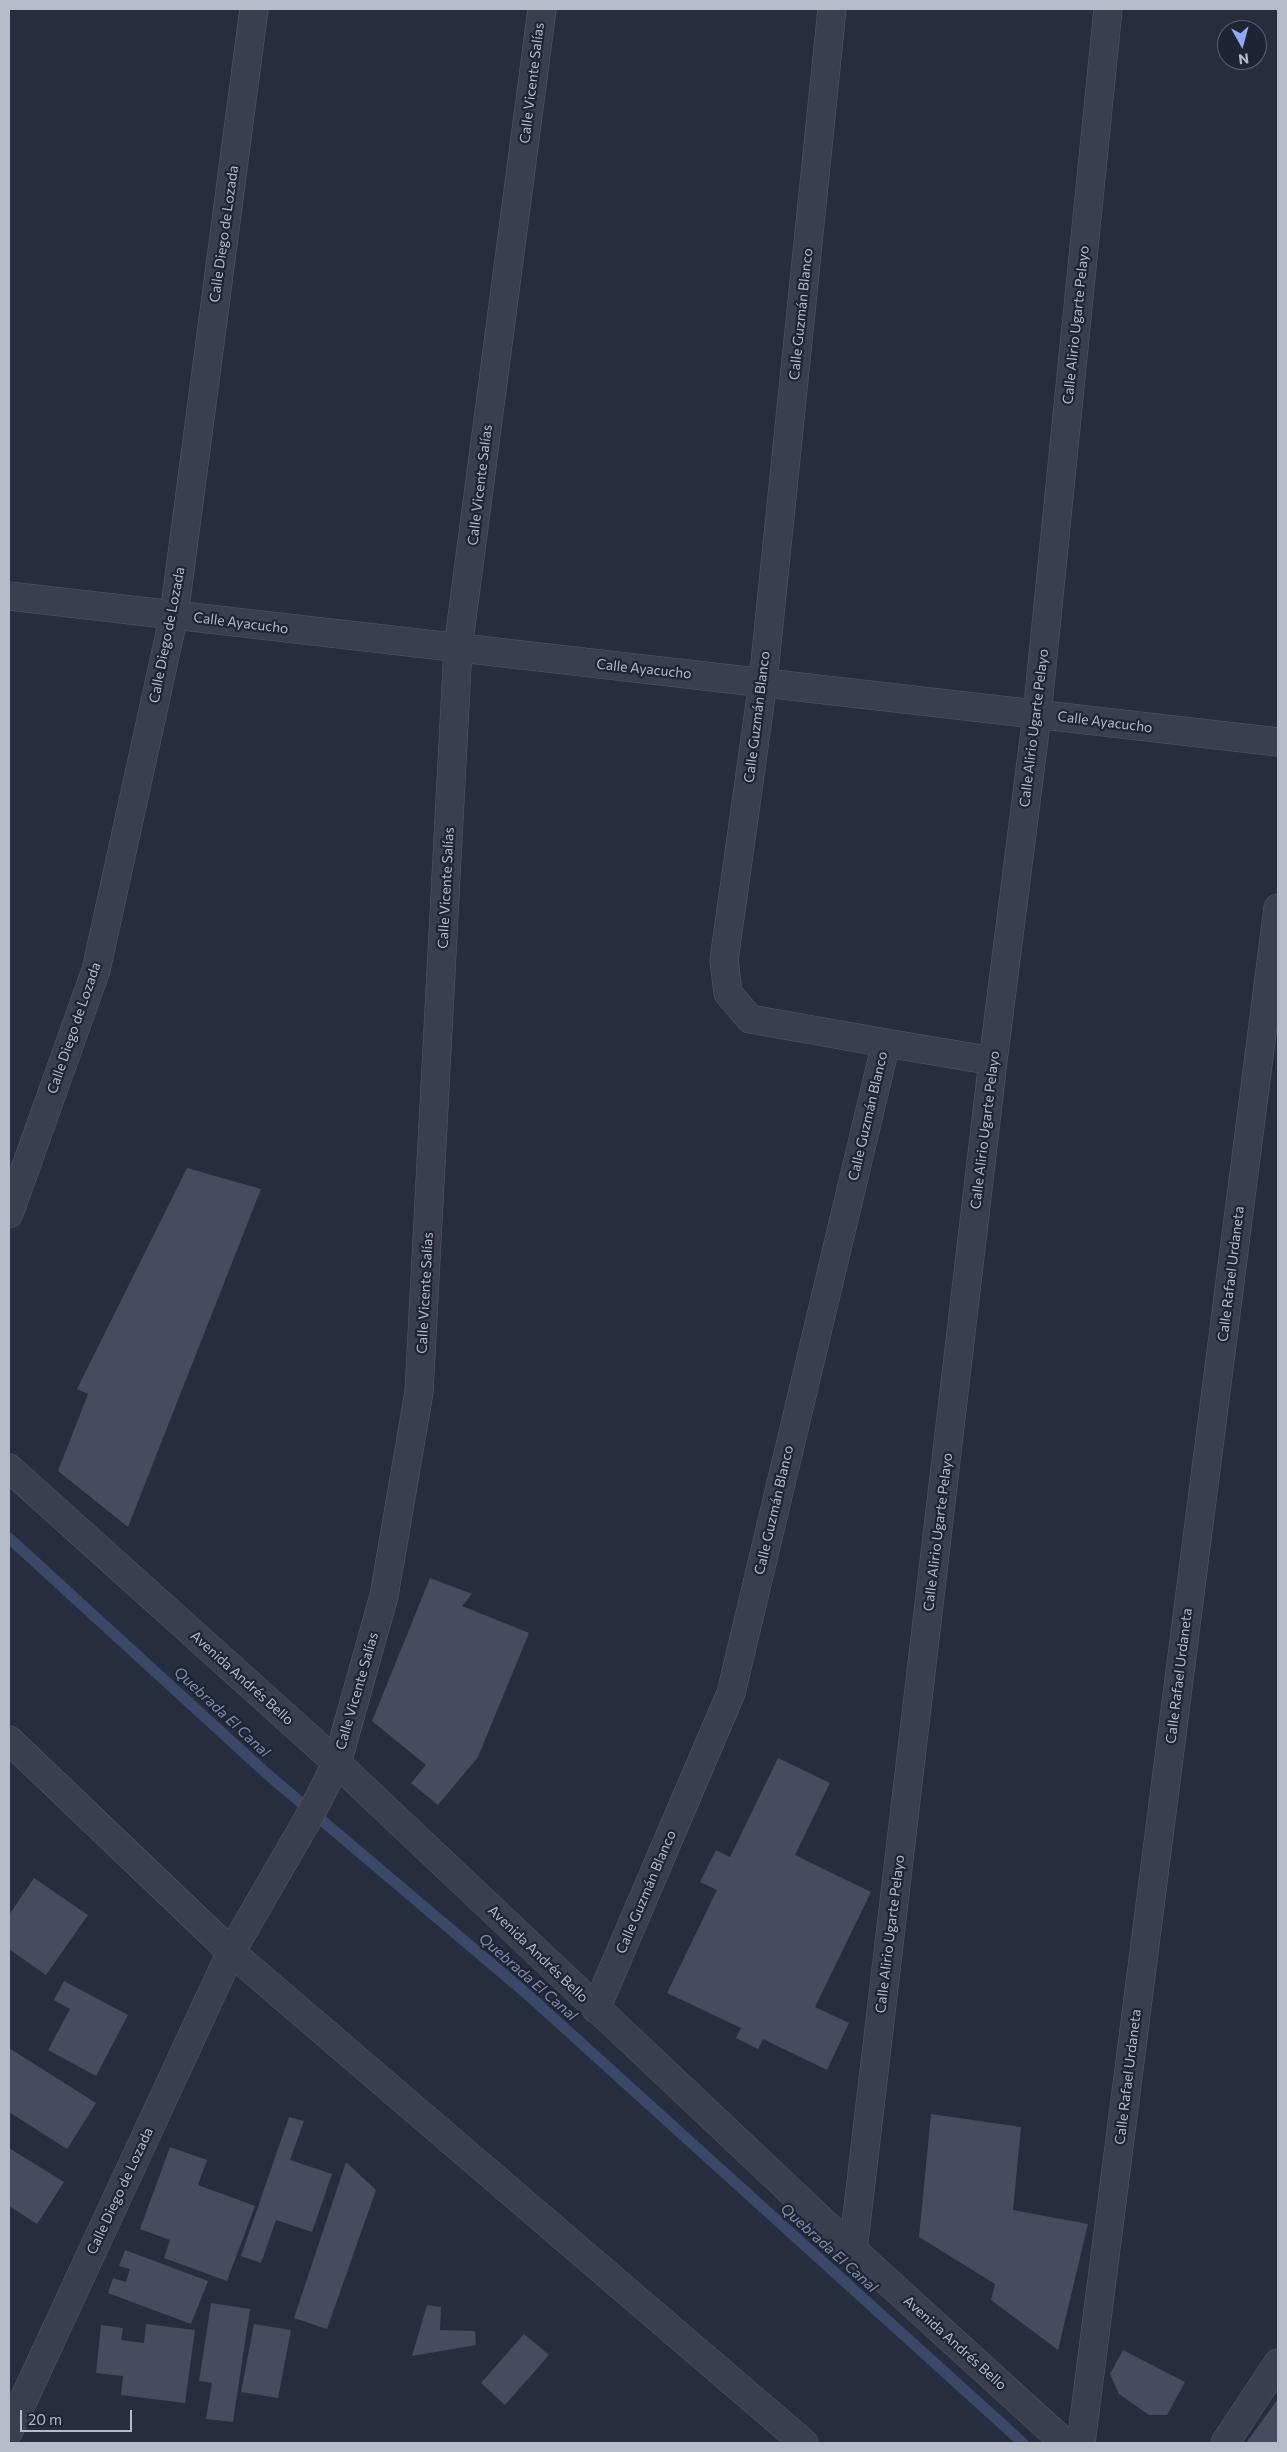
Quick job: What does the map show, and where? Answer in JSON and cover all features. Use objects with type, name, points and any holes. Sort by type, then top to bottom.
[{"type":"street","name":"Calle Diego de Lozada","points":[[9,1214],[96,970],[174,615],[254,9]]},
{"type":"street","name":"Calle Vicente Salías","points":[[266,1890],[308,1819],[337,1764],[384,1596],[419,1392],[458,648],[542,9]]},
{"type":"street","name":"Calle Guzmán Blanco","points":[[596,2009],[731,1693],[886,1043],[750,1019],[728,993],[724,960],[763,682],[832,9]]},
{"type":"street","name":"Calle Alirio Ugarte Pelayo","points":[[853,2250],[993,1061],[1037,715],[1108,9]]},
{"type":"street","name":"Calle Ayacucho","points":[[9,596],[1278,742]]},
{"type":"street","name":"Calle Rafael Urdaneta","points":[[1080,2443],[1278,908]]},
{"type":"street","points":[[886,1043],[993,1061]]},
{"type":"street","name":"Avenida Andrés Bello","points":[[9,1468],[337,1764],[853,2250],[1065,2443]]},
{"type":"street","points":[[9,1740],[231,1952],[804,2443]]},
{"type":"street","name":"Calle Diego de Lozada","points":[[9,2431],[231,1952],[266,1890]]},
{"type":"street","points":[[1225,2443],[1278,2363]]},
{"type":"building","points":[[187,1168],[261,1189],[128,1527],[58,1471],[88,1394],[77,1389]]},
{"type":"building","points":[[430,1578],[472,1594],[462,1606],[529,1633],[478,1757],[438,1805],[411,1783],[426,1765],[372,1721]]},
{"type":"building","points":[[778,1758],[830,1783],[795,1855],[871,1892],[815,2007],[849,2023],[827,2070],[763,2039],[758,2049],[736,2038],[741,2028],[667,1993],[717,1890],[700,1882],[716,1850],[730,1857]]},
{"type":"building","points":[[34,1878],[88,1915],[46,1975],[9,1949],[9,1915]]},
{"type":"building","points":[[64,1981],[128,2015],[96,2076],[48,2050],[70,2009],[54,2000]]},
{"type":"building","points":[[9,2048],[96,2103],[67,2149],[9,2112]]},
{"type":"building","points":[[931,2114],[1021,2127],[1013,2210],[1088,2224],[1058,2350],[991,2300],[995,2284],[919,2237]]},
{"type":"building","points":[[289,2117],[304,2121],[290,2160],[332,2174],[312,2232],[276,2220],[261,2263],[241,2256]]},
{"type":"building","points":[[170,2147],[207,2160],[198,2185],[255,2206],[227,2281],[164,2258],[170,2240],[140,2229]]},
{"type":"building","points":[[9,2148],[64,2182],[37,2224],[9,2206]]},
{"type":"building","points":[[346,2162],[376,2190],[327,2329],[294,2318]]},
{"type":"building","points":[[125,2250],[208,2281],[191,2324],[108,2293],[113,2278],[126,2282],[130,2269],[119,2266]]},
{"type":"building","points":[[211,2303],[250,2309],[233,2422],[206,2419],[212,2383],[199,2381]]},
{"type":"building","points":[[427,2305],[441,2307],[440,2330],[475,2331],[476,2345],[412,2356]]},
{"type":"building","points":[[146,2324],[195,2330],[185,2403],[121,2395],[123,2376],[96,2373],[101,2325],[123,2328],[121,2340],[144,2343]]},
{"type":"building","points":[[254,2324],[291,2330],[278,2398],[241,2392]]},
{"type":"building","points":[[524,2334],[549,2355],[505,2405],[481,2383]]},
{"type":"building","points":[[1123,2350],[1185,2382],[1167,2415],[1149,2415],[1119,2394],[1110,2374]]},
{"type":"building","points":[[1278,2399],[1278,2443],[1246,2443]]},
{"type":"waterway","name":"Quebrada El Canal","points":[[9,1538],[266,1773],[527,1994],[1023,2443]]}]
